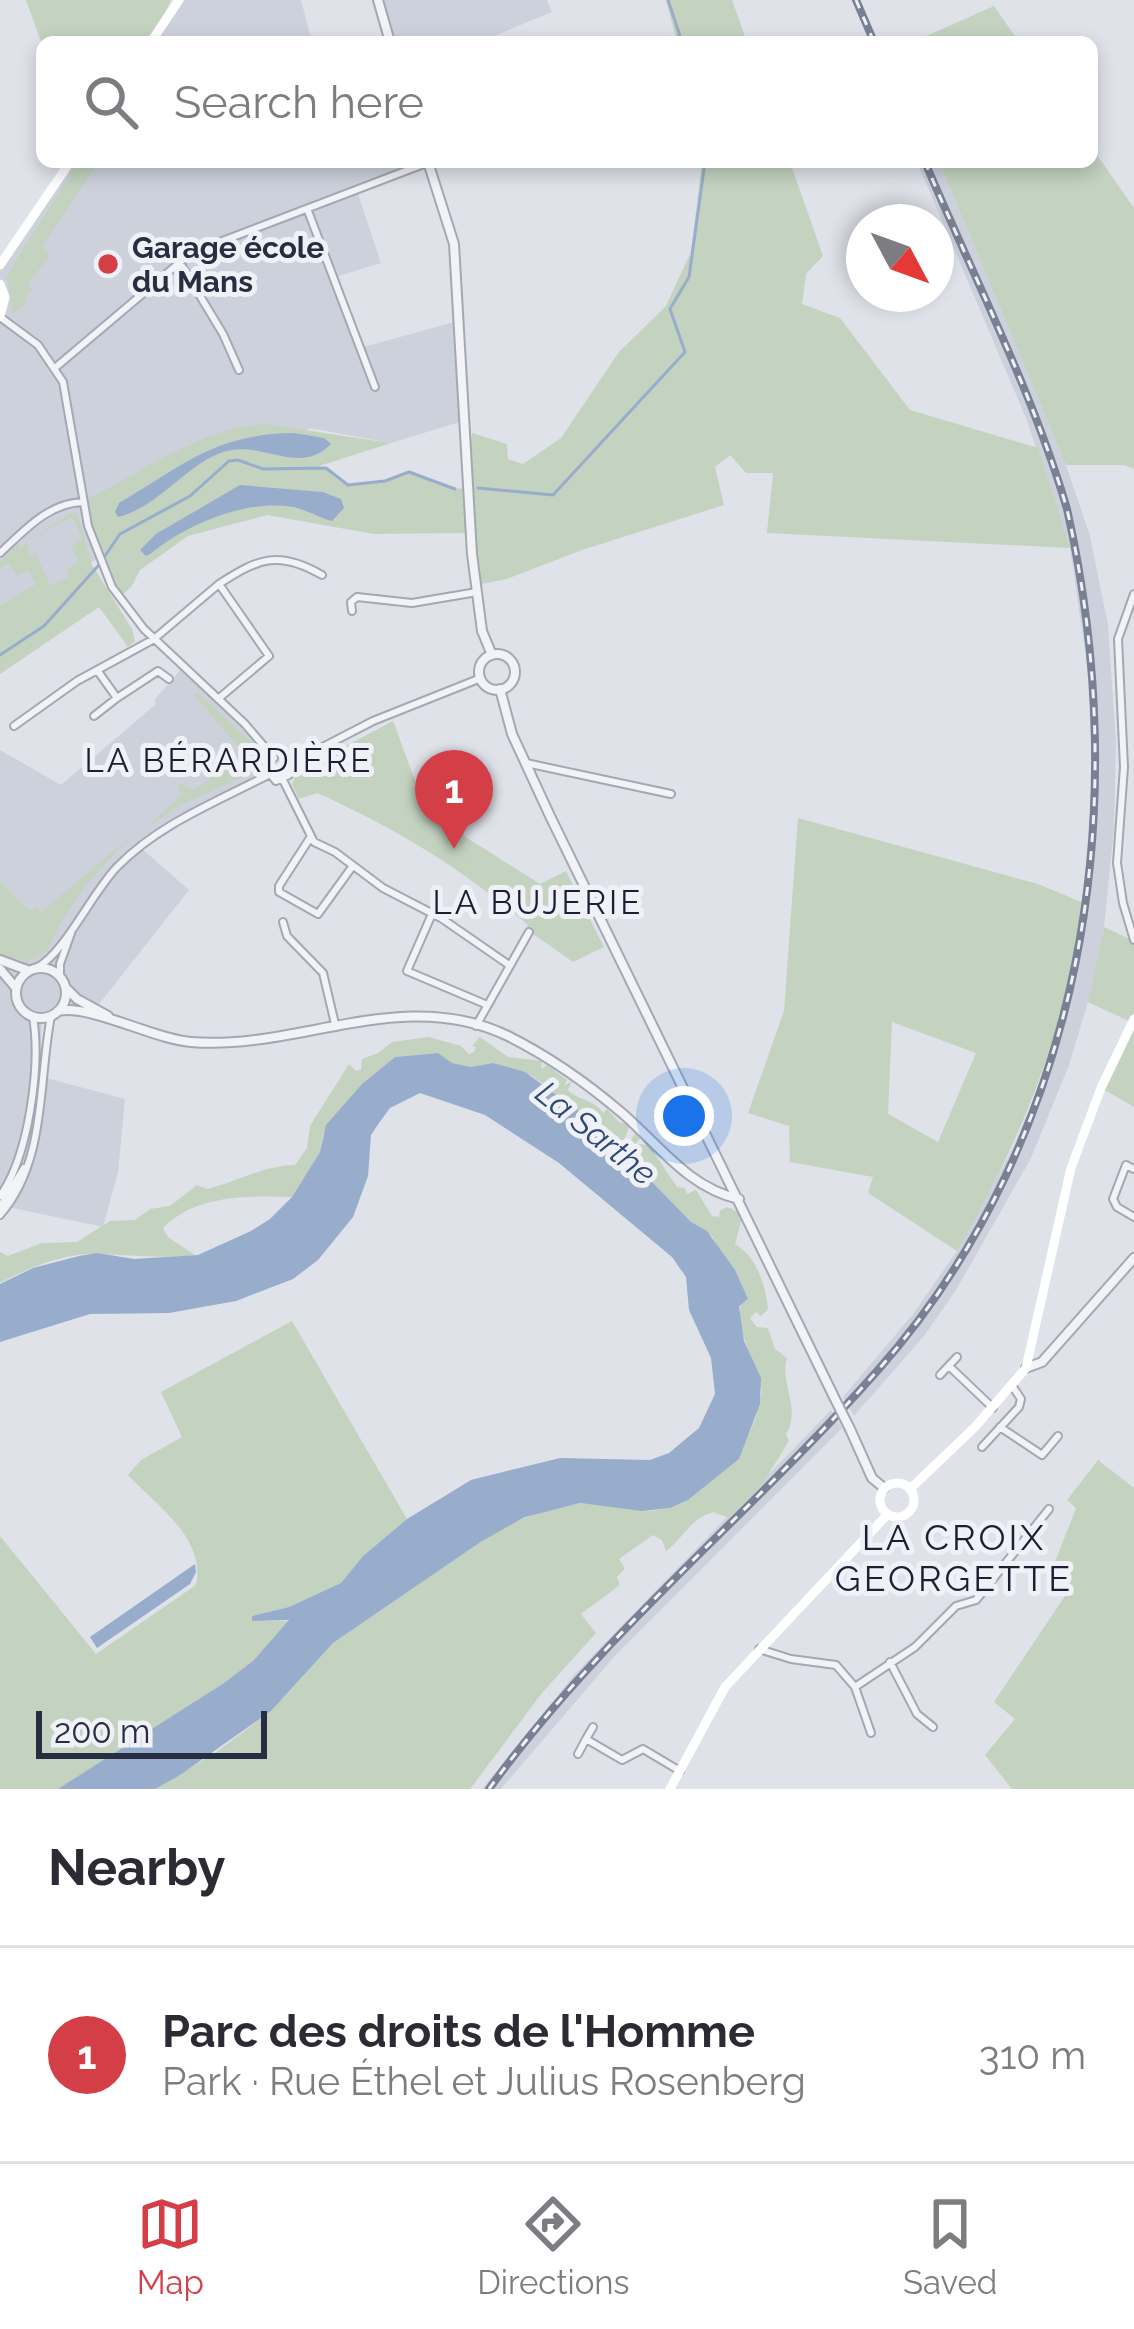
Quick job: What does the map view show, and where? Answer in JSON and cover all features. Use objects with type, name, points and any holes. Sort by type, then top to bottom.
[{"type":"main road","points":[[155,36],[178,0]]},
{"type":"main road","points":[[0,265],[66,168]]},
{"type":"main road","points":[[0,284],[5,304],[0,316]]},
{"type":"main road","points":[[910,1489],[993,1408],[1026,1368],[1071,1168],[1134,1019]]},
{"type":"main road","points":[[894,1483],[910,1489],[914,1504],[908,1513],[887,1515],[879,1503],[884,1488],[894,1483]]},
{"type":"main road","points":[[670,1789],[716,1700],[887,1515]]},
{"type":"street","points":[[378,0],[388,36]]},
{"type":"street","points":[[56,367],[191,253],[413,168]]},
{"type":"street","points":[[430,168],[454,244],[467,492],[482,631],[492,655]]},
{"type":"street","points":[[307,209],[374,387]]},
{"type":"street","points":[[179,261],[224,334],[239,370]]},
{"type":"street","points":[[0,316],[27,335],[56,367],[66,394],[83,502],[104,570],[154,639],[274,758],[285,758],[291,772],[284,780],[268,775],[267,766],[274,758]]},
{"type":"street","points":[[0,553],[44,515],[59,506],[83,502]]},
{"type":"street","points":[[14,726],[97,670],[154,639],[244,568],[266,559],[285,559],[322,575]]},
{"type":"street","points":[[218,699],[269,656],[219,584]]},
{"type":"street","points":[[352,611],[351,602],[357,597],[412,603],[477,592]]},
{"type":"street","points":[[1134,595],[1118,639],[1124,767],[1118,862],[1134,940]]},
{"type":"street","points":[[492,655],[504,656],[514,667],[510,684],[500,689],[488,687],[481,679],[482,662],[492,655]]},
{"type":"street","points":[[97,670],[117,698]]},
{"type":"street","points":[[94,716],[158,671],[169,679]]},
{"type":"street","points":[[290,764],[373,721],[481,679]]},
{"type":"street","points":[[500,689],[512,734],[872,1478],[884,1488]]},
{"type":"street","points":[[526,763],[671,794]]},
{"type":"street","points":[[16,988],[54,954],[103,882],[143,843],[268,775]]},
{"type":"street","points":[[284,780],[310,838],[509,964]]},
{"type":"street","points":[[310,838],[279,892],[318,914],[352,867]]},
{"type":"street","points":[[60,977],[61,958],[80,914]]},
{"type":"street","points":[[432,914],[407,971],[485,1004]]},
{"type":"street","points":[[283,922],[287,935],[323,973],[335,1024]]},
{"type":"street","points":[[476,1026],[529,932]]},
{"type":"street","points":[[0,964],[16,988],[19,1006],[33,1017],[73,1010],[184,1042],[221,1043],[414,1016],[503,1034],[617,1109],[691,1178],[723,1196],[740,1199]]},
{"type":"street","points":[[0,964],[52,970],[76,999],[130,1028]]},
{"type":"street","points":[[0,1211],[17,1193],[27,1167],[55,1014],[65,1000],[65,987]]},
{"type":"street","points":[[0,1196],[16,1165],[31,1098],[33,1017]]},
{"type":"street","points":[[1134,1168],[1126,1165],[1113,1199],[1117,1207],[1134,1216]]},
{"type":"street","points":[[0,1211],[24,1168]]},
{"type":"street","points":[[1026,1368],[1042,1362],[1134,1258]]},
{"type":"street","points":[[940,1375],[957,1357]]},
{"type":"street","points":[[949,1366],[993,1408]]},
{"type":"street","points":[[982,1447],[1021,1403],[1012,1387]]},
{"type":"street","points":[[1000,1427],[1042,1455],[1058,1436]]},
{"type":"street","points":[[855,1687],[915,1647],[956,1606],[981,1596],[1049,1509]]},
{"type":"street","points":[[759,1649],[836,1665],[855,1687],[871,1733]]},
{"type":"street","points":[[890,1662],[917,1714],[933,1727]]},
{"type":"street","points":[[578,1754],[592,1727]]},
{"type":"street","points":[[586,1739],[622,1760],[639,1749],[647,1750],[680,1771]]},
{"type":"shaded area","points":[[184,0],[301,0],[310,36],[159,36]]},
{"type":"shaded area","points":[[378,0],[547,0],[552,12],[494,36],[388,36]]},
{"type":"shaded area","points":[[66,168],[413,168],[357,191],[381,263],[335,277],[360,348],[458,321],[463,421],[391,443],[310,428],[91,563],[0,632],[0,265]]},
{"type":"shaded area","points":[[920,168],[942,168],[1066,465],[1090,536],[1108,625],[1116,741],[1114,829],[1104,927],[1088,1002],[1069,1065],[1031,1158],[956,1290],[924,1336],[854,1416],[843,1397],[913,1314],[957,1251],[1013,1148],[1044,1074],[1079,947],[1093,842],[1094,712],[1070,548],[1026,418],[954,249],[954,204],[935,204]]},
{"type":"shaded area","points":[[183,667],[260,739],[278,770],[176,822],[140,847],[189,890],[92,1013],[65,1003],[42,1019],[39,1076],[125,1099],[118,1172],[103,1227],[8,1207],[0,1215],[0,750],[61,785],[156,704],[154,700]]},
{"type":"shaded area","points":[[831,1410],[842,1428],[613,1658],[501,1789],[482,1789],[574,1675]]},
{"type":"green space","points":[[26,0],[171,0],[154,36],[39,36]]},
{"type":"green space","points":[[666,0],[732,0],[745,36],[675,36]]},
{"type":"green space","points":[[994,6],[1015,36],[926,36]]},
{"type":"green space","points":[[1098,157],[1134,208],[1134,469],[1066,465],[942,168],[1098,168]]},
{"type":"green space","points":[[74,168],[95,168],[43,246],[50,255],[28,284],[33,290],[26,294],[25,305],[13,314],[7,275]]},
{"type":"green space","points":[[701,168],[792,168],[823,256],[806,274],[802,304],[840,318],[910,410],[1038,448],[1070,548],[767,533],[773,473],[746,473],[730,455],[715,467],[724,505],[507,579],[476,585],[469,533],[374,534],[267,515],[188,536],[140,570],[120,597],[104,570],[83,502],[196,442],[243,427],[265,424],[391,443],[316,467],[326,468],[348,485],[385,481],[409,472],[455,489],[466,488],[472,433],[507,444],[508,459],[523,464],[561,438],[619,352],[666,306],[691,252]]},
{"type":"green space","points":[[77,513],[92,565],[135,641],[128,647],[99,607],[0,674],[0,606],[36,584],[28,570],[16,576],[9,563],[0,568],[0,561],[18,544],[21,548],[27,543],[30,556],[35,553],[51,586],[69,576],[66,570],[79,561],[71,547],[82,539],[74,520],[31,539]]},
{"type":"green space","points":[[197,692],[258,748],[263,760],[260,769],[179,806],[143,830],[182,794],[181,783],[195,790],[243,752],[194,695]]},
{"type":"green space","points":[[393,721],[429,818],[459,809],[464,836],[540,884],[566,871],[604,947],[573,962],[526,929],[528,925],[479,886],[401,835],[317,793],[299,799],[292,784],[297,772]]},
{"type":"green space","points":[[798,818],[1038,884],[1086,904],[1066,996],[1038,1084],[957,1251],[868,1193],[873,1177],[790,1162],[789,1126],[748,1113],[784,1011]],"holes":[[[892,1022],[976,1053],[938,1142],[888,1114]]]},
{"type":"green space","points":[[129,838],[85,886],[48,950],[28,962],[0,954],[0,881],[29,911],[36,907],[41,912]]},
{"type":"green space","points":[[1104,927],[1134,941],[1134,1107],[1101,1088],[1129,1021],[1088,1002]]},
{"type":"green space","points":[[429,1037],[461,1046],[469,1054],[480,1037],[508,1057],[542,1061],[541,1069],[547,1065],[567,1080],[564,1086],[572,1081],[568,1090],[572,1093],[630,1125],[624,1140],[629,1143],[636,1132],[641,1137],[636,1144],[649,1145],[677,1187],[685,1188],[687,1194],[696,1190],[712,1216],[719,1217],[727,1207],[743,1214],[735,1244],[759,1272],[768,1309],[750,1318],[757,1327],[768,1328],[775,1349],[787,1358],[792,1415],[786,1434],[789,1441],[763,1483],[729,1518],[713,1512],[666,1551],[662,1540],[653,1535],[619,1559],[625,1568],[617,1577],[620,1585],[581,1614],[596,1633],[542,1693],[470,1789],[155,1789],[215,1753],[271,1711],[333,1643],[501,1528],[580,1503],[650,1511],[670,1508],[688,1500],[736,1461],[755,1420],[762,1392],[740,1326],[740,1303],[747,1301],[712,1236],[691,1222],[595,1123],[532,1076],[493,1063],[471,1067],[452,1063],[438,1053],[395,1057],[362,1084],[323,1135],[320,1152],[292,1197],[207,1203],[163,1228],[168,1237],[195,1255],[61,1258],[0,1283],[0,1252],[8,1256],[42,1243],[77,1242],[110,1221],[135,1220],[150,1209],[170,1206],[197,1185],[207,1189],[295,1165],[307,1148],[310,1126],[349,1064],[361,1070],[362,1059],[392,1042]]},
{"type":"green space","points":[[292,1321],[407,1519],[363,1556],[341,1583],[289,1607],[252,1616],[253,1621],[289,1621],[254,1660],[224,1683],[58,1789],[0,1789],[0,1536],[96,1654],[196,1585],[194,1552],[187,1538],[128,1475],[141,1460],[182,1437],[161,1392]]},
{"type":"green space","points":[[1098,1460],[1134,1488],[1134,1789],[1012,1789],[985,1755],[1015,1719],[994,1702],[1069,1590],[1053,1567],[1076,1508],[1067,1500]]},
{"type":"water","points":[[294,433],[324,438],[331,444],[308,457],[245,449],[217,454],[134,511],[118,517],[115,512],[119,503],[201,454],[242,439]]},
{"type":"water","points":[[240,485],[323,492],[341,499],[344,508],[332,521],[292,507],[250,508],[196,525],[146,556],[140,550],[156,534]]},
{"type":"water","name":"La Sarthe","points":[[438,1053],[452,1063],[471,1067],[493,1063],[525,1072],[595,1123],[691,1222],[707,1231],[735,1270],[748,1299],[739,1306],[744,1341],[761,1378],[760,1404],[739,1459],[688,1500],[670,1508],[642,1511],[580,1503],[525,1517],[482,1541],[333,1643],[271,1711],[155,1789],[58,1789],[224,1683],[254,1660],[289,1620],[252,1621],[252,1616],[289,1607],[341,1583],[363,1556],[407,1519],[471,1480],[560,1458],[650,1460],[669,1453],[699,1428],[715,1394],[711,1358],[689,1310],[686,1277],[672,1257],[559,1163],[485,1115],[420,1093],[390,1108],[379,1123],[371,1135],[368,1176],[353,1217],[318,1260],[293,1279],[236,1301],[169,1313],[90,1314],[0,1342],[0,1284],[33,1268],[97,1253],[134,1259],[198,1255],[251,1231],[292,1197],[320,1152],[326,1125],[362,1084],[395,1057]]},
{"type":"water","points":[[195,1564],[190,1584],[97,1648],[90,1637]]},
{"type":"waterway","points":[[668,0],[680,36]]},
{"type":"waterway","points":[[478,488],[553,495],[685,352],[670,309],[689,277],[704,168]]},
{"type":"waterway","points":[[0,655],[44,626],[120,534],[190,496],[229,461],[263,469],[326,468],[348,485],[385,481],[409,472],[455,489]]},
{"type":"railway","points":[[856,0],[871,36]]},
{"type":"railway","points":[[489,1789],[579,1678],[878,1370],[948,1278],[1004,1179],[1046,1074],[1075,964],[1091,851],[1095,737],[1087,622],[1067,509],[1053,465],[928,168]]},
{"type":"place","name":"Garage école du Mans","points":[[108,264]]},
{"type":"place","name":"Parc des droits de l'Homme","points":[[454,849]]},
{"type":"district","name":"LA BÉRARDIÈRE","points":[[229,760]]},
{"type":"district","name":"LA BUJERIE","points":[[538,902]]},
{"type":"district","name":"LA CROIX GEORGETTE","points":[[954,1558]]}]
